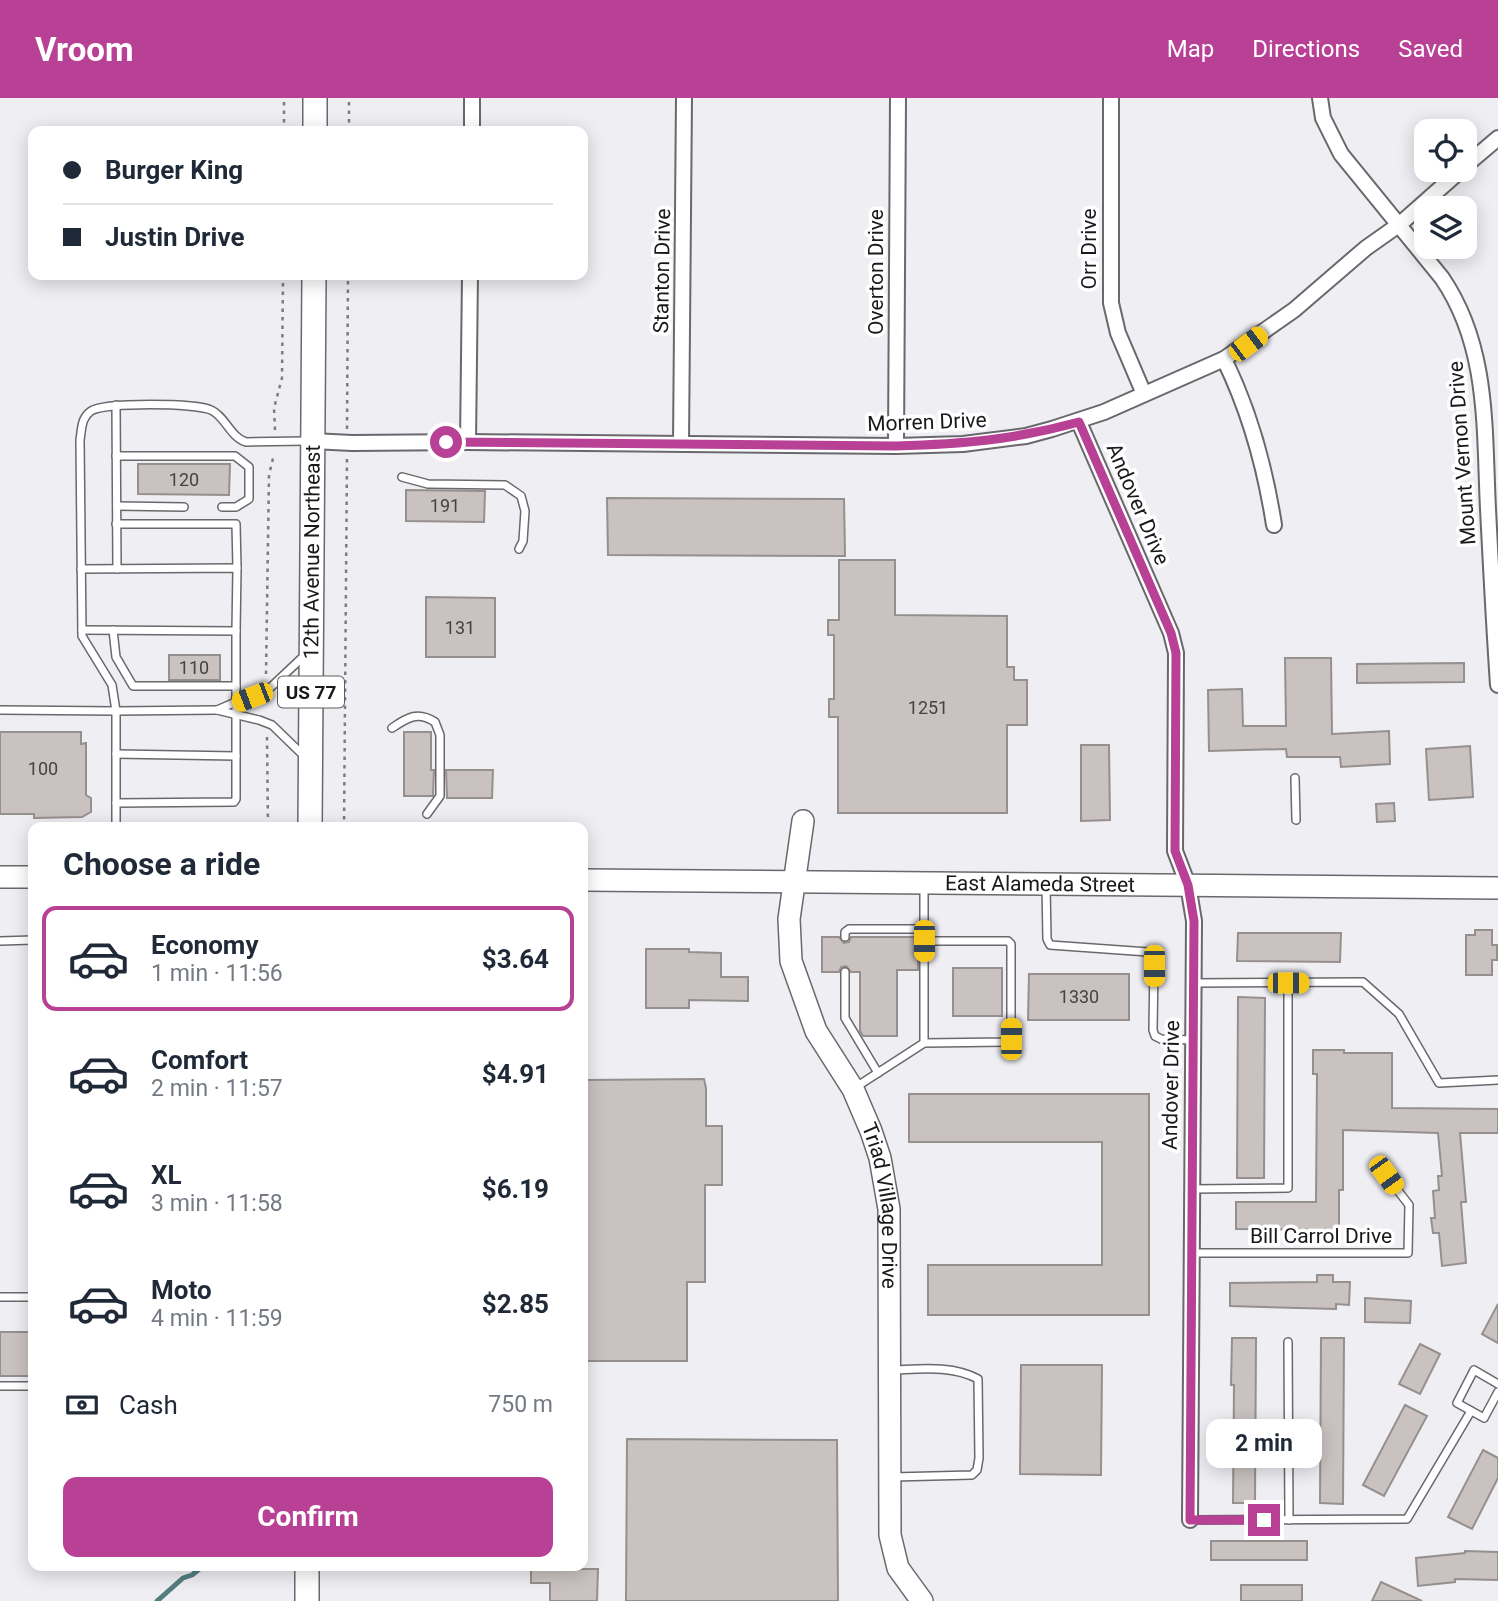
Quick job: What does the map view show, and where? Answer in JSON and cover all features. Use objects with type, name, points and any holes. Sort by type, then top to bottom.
[{"type":"main road","points":[[315,98],[315,126]]},
{"type":"main road","name":"12th Avenue Northeast","points":[[310,822],[314,280]]},
{"type":"main road","points":[[307,1571],[307,1601]]},
{"type":"street","points":[[472,98],[472,126]]},
{"type":"street","name":"Stanton Drive","points":[[681,444],[684,98]]},
{"type":"street","name":"Overton Drive","points":[[896,446],[898,98]]},
{"type":"street","name":"Orr Drive","points":[[1111,98],[1111,303],[1118,333],[1144,394]]},
{"type":"street","name":"Mount Vernon Drive","points":[[1320,98],[1323,118],[1341,153],[1455,298],[1472,337],[1477,357],[1485,431],[1498,685]]},
{"type":"street","name":"Morren Drive","points":[[1477,156],[1498,138]]},
{"type":"street","name":"Morren Drive","points":[[312,441],[896,446],[998,440],[1079,422],[1224,359],[1294,310],[1447,182]]},
{"type":"street","points":[[468,442],[470,280]]},
{"type":"street","points":[[1224,359],[1259,448],[1275,525]]},
{"type":"street","name":"Andover Drive","points":[[1079,422],[1171,633],[1176,653],[1175,851],[1188,885],[1194,921],[1190,1520]]},
{"type":"street","name":"Triad Village Drive","points":[[803,821],[789,919],[791,961],[816,1031],[853,1089],[880,1158],[889,1209],[890,1535],[892,1552],[906,1582],[922,1601]]},
{"type":"street","points":[[0,877],[28,877]]},
{"type":"street","name":"East Alameda Street","points":[[588,880],[1498,888]]},
{"type":"lane","points":[[116,405],[117,569]]},
{"type":"lane","points":[[116,822],[116,711],[112,685],[82,636],[80,440],[83,420],[92,410],[116,405],[193,405],[212,410],[239,440],[312,441]]},
{"type":"lane","points":[[116,456],[235,456],[249,467],[248,499],[236,507],[222,507]]},
{"type":"lane","points":[[402,477],[428,484],[505,485],[521,496],[525,511],[523,541],[519,549]]},
{"type":"lane","points":[[117,506],[184,507]]},
{"type":"lane","points":[[116,803],[234,802],[236,799],[236,507]]},
{"type":"lane","points":[[116,524],[236,524]]},
{"type":"lane","points":[[81,569],[237,568]]},
{"type":"lane","points":[[82,630],[236,631]]},
{"type":"lane","points":[[113,630],[116,657],[132,686],[236,686]]},
{"type":"lane","points":[[217,710],[267,689],[311,648]]},
{"type":"lane","points":[[0,710],[217,710],[267,723],[278,730],[310,762]]},
{"type":"lane","points":[[392,728],[406,718],[425,715],[435,722],[440,735],[440,796],[427,814]]},
{"type":"lane","points":[[116,754],[236,756]]},
{"type":"lane","points":[[1295,778],[1296,820]]},
{"type":"lane","points":[[923,883],[924,1043]]},
{"type":"lane","points":[[1045,884],[1047,939],[1050,945],[1148,953],[1154,966],[1155,1036],[1161,1039],[1193,1040]]},
{"type":"lane","points":[[845,935],[849,929],[924,929]]},
{"type":"lane","points":[[0,940],[28,940]]},
{"type":"lane","points":[[853,1089],[924,1043],[1007,1042],[1011,1039],[1011,944],[1008,941],[924,941]]},
{"type":"lane","points":[[845,972],[845,1018],[878,1073]]},
{"type":"lane","points":[[1194,983],[1363,982],[1399,1014],[1439,1083],[1498,1080]]},
{"type":"lane","points":[[1191,1189],[1288,1188],[1288,983]]},
{"type":"lane","name":"Bill Carrol Drive","points":[[1191,1253],[1408,1254],[1409,1205],[1386,1175]]},
{"type":"lane","points":[[0,1297],[28,1297]]},
{"type":"lane","points":[[1288,1342],[1289,1520]]},
{"type":"lane","points":[[888,1477],[972,1475],[978,1470],[979,1458],[978,1378],[965,1372],[935,1369],[889,1370]]},
{"type":"lane","points":[[1498,1384],[1474,1370],[1457,1403],[1484,1418],[1498,1392]]},
{"type":"lane","points":[[0,1386],[28,1386]]},
{"type":"lane","points":[[1190,1520],[1408,1519],[1471,1411]]},
{"type":"path","points":[[284,98],[284,126]]},
{"type":"path","points":[[349,98],[349,126]]},
{"type":"path","points":[[267,689],[269,475],[275,450],[274,408],[282,378],[283,280]]},
{"type":"path","points":[[344,822],[348,280]]},
{"type":"path","points":[[267,723],[268,822]]},
{"type":"building","points":[[138,464],[230,464],[229,495],[138,494]]},
{"type":"building","points":[[406,490],[485,491],[484,522],[406,521]]},
{"type":"building","points":[[607,498],[844,499],[845,556],[608,555]]},
{"type":"building","points":[[839,560],[895,560],[895,615],[1007,616],[1007,667],[1014,667],[1014,680],[1027,680],[1027,725],[1007,725],[1007,813],[838,813],[838,717],[829,717],[829,699],[834,699],[834,635],[828,635],[828,620],[839,620]]},
{"type":"building","points":[[426,597],[495,598],[495,657],[426,657]]},
{"type":"building","points":[[169,655],[220,655],[220,680],[169,680]]},
{"type":"building","points":[[1285,658],[1331,658],[1332,734],[1389,731],[1390,764],[1341,767],[1340,757],[1287,757],[1286,749],[1209,751],[1208,690],[1242,689],[1243,726],[1286,726]]},
{"type":"building","points":[[1464,663],[1464,682],[1357,683],[1357,664]]},
{"type":"building","points":[[0,732],[81,732],[81,744],[86,743],[86,795],[91,798],[91,812],[82,817],[34,818],[34,814],[0,814]]},
{"type":"building","points":[[404,732],[431,732],[433,796],[404,796]]},
{"type":"building","points":[[1081,745],[1109,745],[1110,820],[1081,821]]},
{"type":"building","points":[[1470,746],[1473,797],[1429,800],[1426,749]]},
{"type":"building","points":[[446,770],[493,770],[492,798],[447,798]]},
{"type":"building","points":[[1394,803],[1395,821],[1377,822],[1376,804]]},
{"type":"building","points":[[1475,930],[1492,930],[1492,945],[1497,945],[1497,960],[1492,960],[1492,975],[1466,975],[1466,935],[1475,935]]},
{"type":"building","points":[[1238,933],[1341,933],[1340,962],[1237,961]]},
{"type":"building","points":[[822,937],[839,937],[844,943],[849,942],[851,937],[918,937],[918,970],[897,970],[897,1036],[863,1036],[860,1031],[860,972],[851,972],[846,966],[841,967],[839,972],[822,972]]},
{"type":"building","points":[[646,949],[689,949],[689,952],[721,953],[721,977],[748,977],[748,1001],[689,1000],[689,1008],[646,1008]]},
{"type":"building","points":[[953,968],[1002,968],[1002,1016],[953,1016]]},
{"type":"building","points":[[1029,974],[1129,974],[1129,1020],[1028,1020]]},
{"type":"building","points":[[1238,997],[1265,998],[1264,1178],[1237,1178]]},
{"type":"building","points":[[1313,1050],[1392,1053],[1392,1108],[1498,1109],[1498,1133],[1460,1133],[1466,1202],[1461,1202],[1466,1263],[1442,1266],[1439,1233],[1433,1233],[1433,1191],[1439,1190],[1438,1176],[1442,1176],[1438,1133],[1343,1130],[1343,1190],[1339,1190],[1339,1230],[1236,1229],[1236,1202],[1316,1202],[1317,1074],[1313,1074]]},
{"type":"building","points":[[704,1079],[706,1126],[722,1126],[722,1185],[705,1185],[705,1282],[687,1282],[687,1361],[588,1361],[588,1080]]},
{"type":"building","points":[[909,1094],[1149,1094],[1149,1315],[928,1315],[928,1265],[1102,1265],[1102,1142],[909,1142]]},
{"type":"building","points":[[1317,1275],[1333,1275],[1333,1282],[1350,1282],[1349,1305],[1336,1304],[1336,1309],[1230,1306],[1230,1283],[1317,1282]]},
{"type":"building","points":[[1365,1298],[1411,1301],[1410,1323],[1365,1322]]},
{"type":"building","points":[[1498,1304],[1498,1343],[1482,1334]]},
{"type":"building","points":[[0,1332],[28,1332],[28,1376],[0,1376]]},
{"type":"building","points":[[1232,1338],[1256,1338],[1255,1503],[1233,1503]]},
{"type":"building","points":[[1321,1338],[1344,1338],[1343,1504],[1320,1503]]},
{"type":"building","points":[[1420,1344],[1440,1354],[1420,1394],[1399,1384]]},
{"type":"building","points":[[1021,1365],[1102,1365],[1101,1475],[1020,1474]]},
{"type":"building","points":[[1405,1405],[1427,1416],[1384,1496],[1363,1485]]},
{"type":"building","points":[[627,1439],[837,1440],[838,1601],[626,1601]]},
{"type":"building","points":[[1483,1450],[1498,1458],[1498,1478],[1472,1529],[1448,1517]]},
{"type":"building","points":[[1211,1541],[1307,1541],[1307,1560],[1211,1560]]},
{"type":"building","points":[[1465,1551],[1498,1552],[1498,1580],[1455,1579],[1455,1582],[1418,1586],[1416,1558]]},
{"type":"building","points":[[598,1569],[597,1601],[550,1601],[550,1583],[531,1583],[531,1571]]},
{"type":"building","points":[[1381,1582],[1422,1601],[1372,1601]]},
{"type":"building","points":[[1241,1585],[1302,1585],[1302,1601],[1241,1601]]},
{"type":"waterway","points":[[157,1601],[183,1578],[197,1571]]},
{"type":"route","points":[[446,442],[896,446],[963,444],[1026,436],[1079,422],[1171,633],[1176,653],[1175,851],[1188,885],[1194,921],[1190,1520],[1264,1520]]}]
